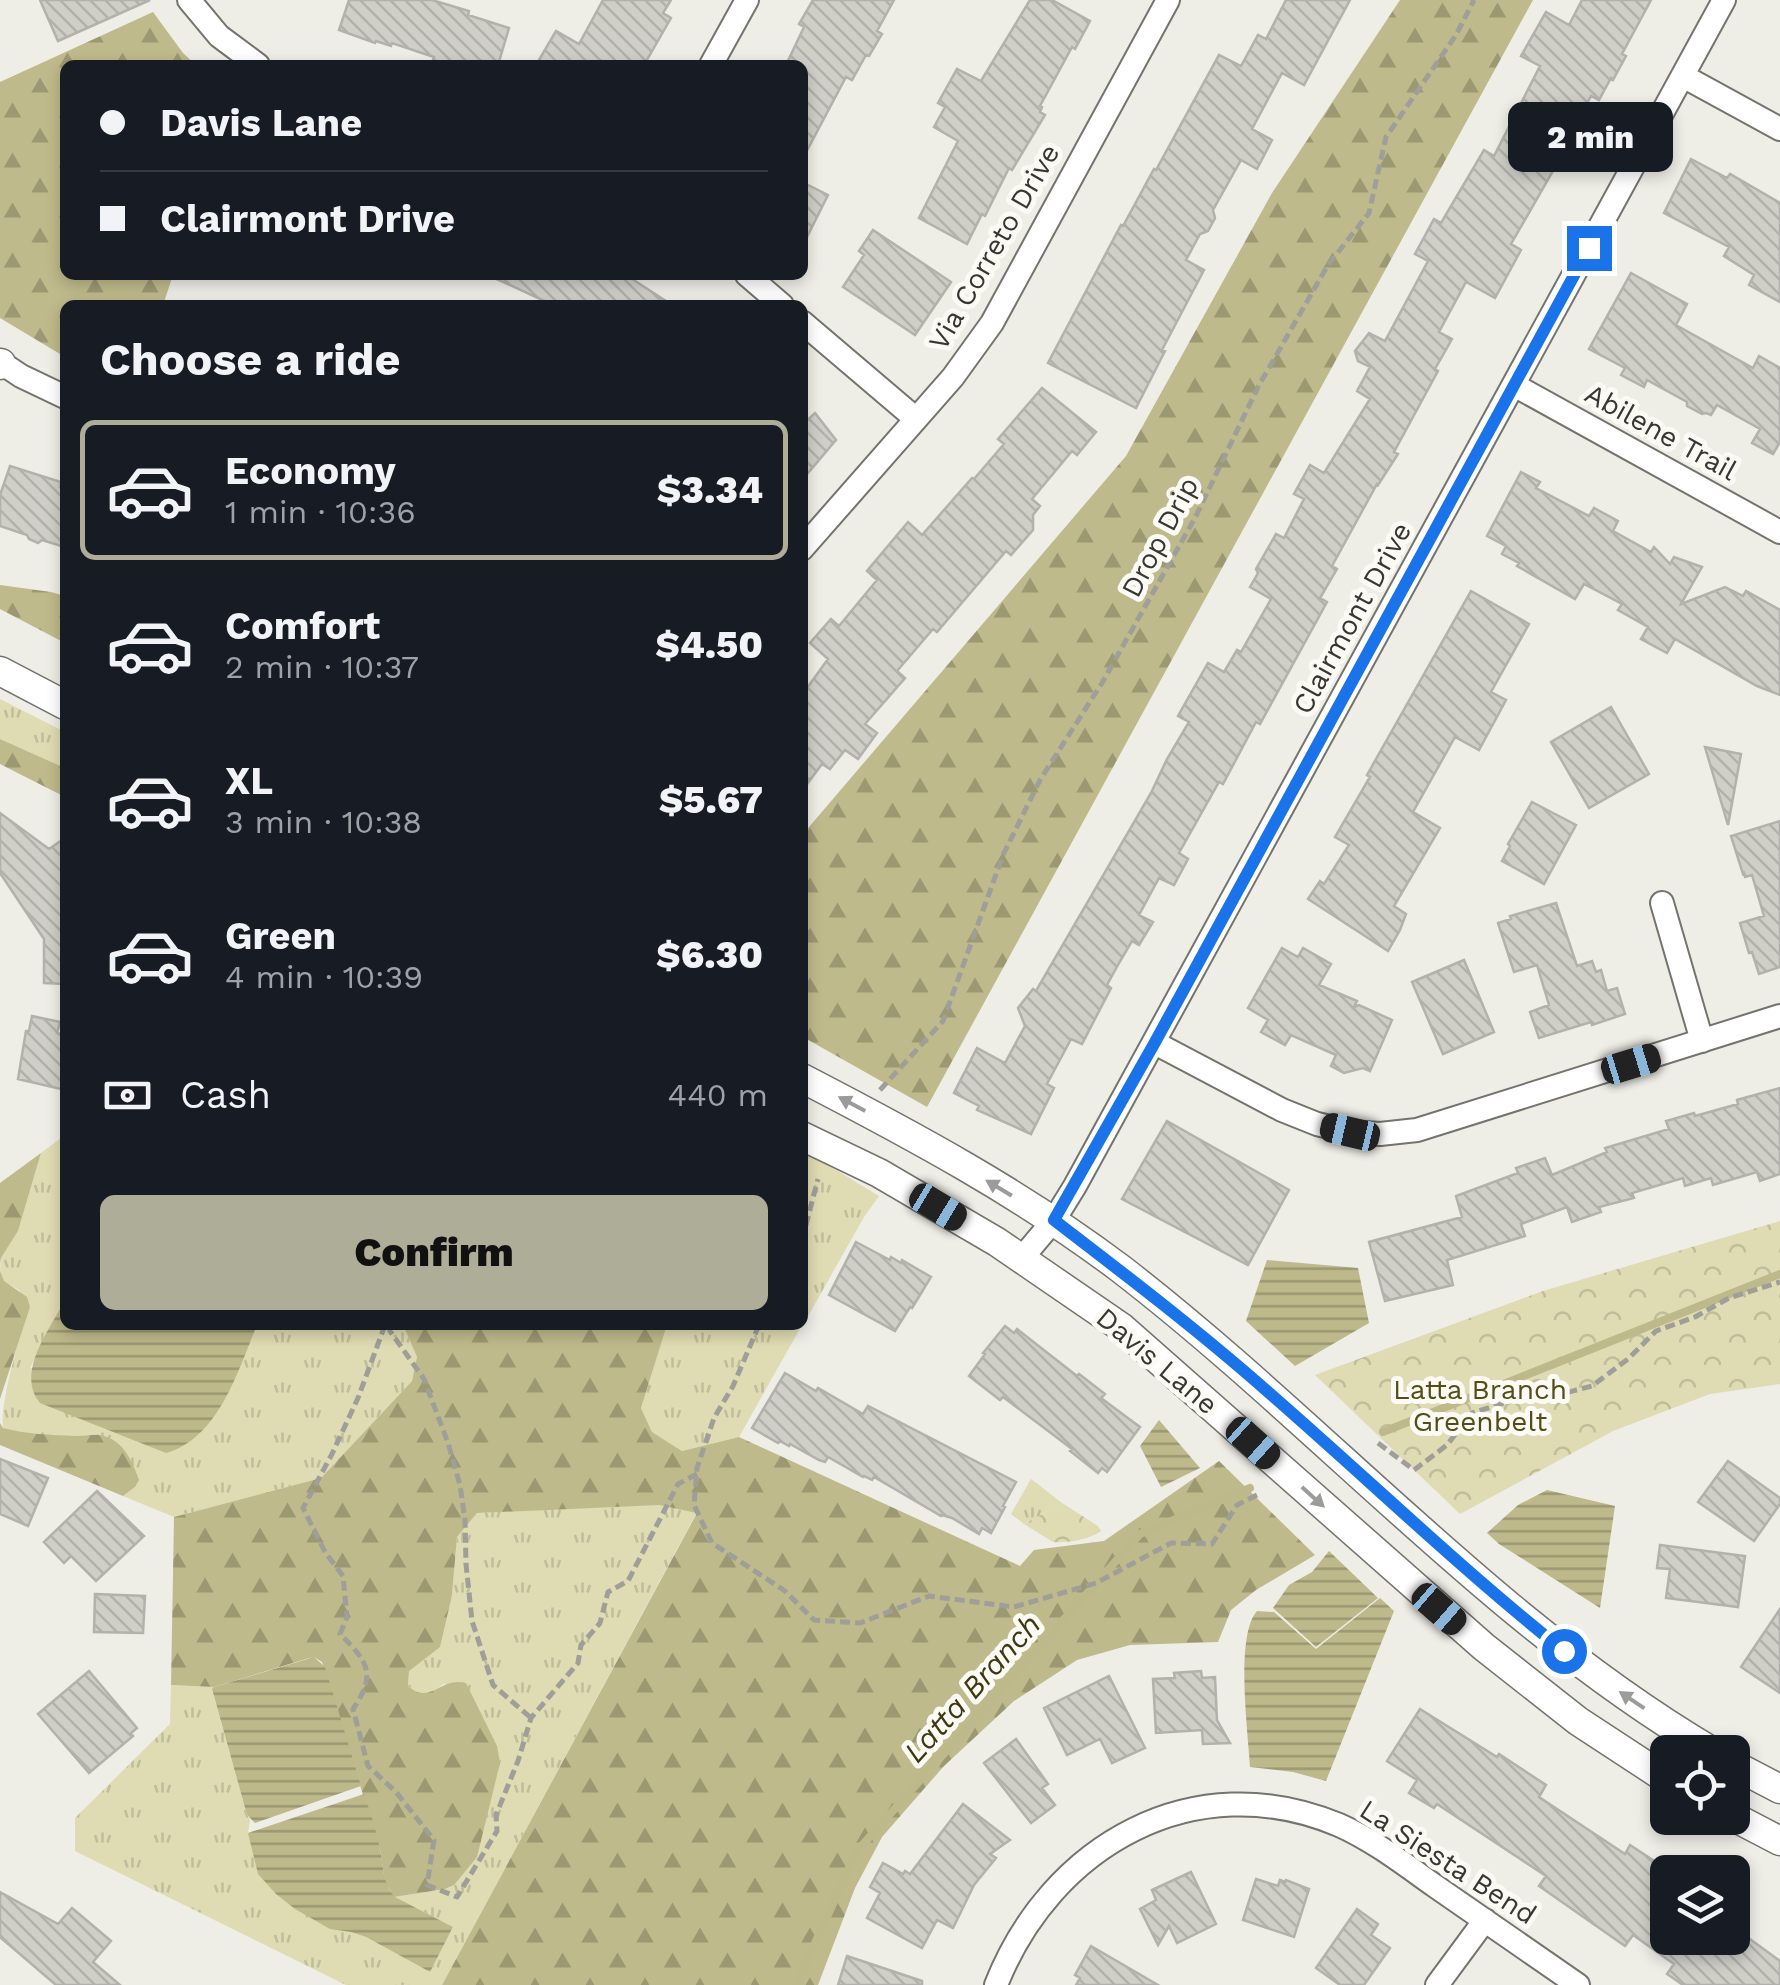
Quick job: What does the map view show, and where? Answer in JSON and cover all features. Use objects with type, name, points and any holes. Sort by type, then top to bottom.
[{"type":"street","points":[[189,0],[219,36],[251,60]]},
{"type":"street","points":[[714,60],[748,0]]},
{"type":"street","name":"Via Correto Drive","points":[[808,541],[953,377],[992,323],[1168,0]]},
{"type":"street","name":"Clairmont Drive","points":[[1022,1258],[1054,1220],[1154,1044],[1724,0]]},
{"type":"street","points":[[1682,76],[1780,129]]},
{"type":"street","points":[[753,280],[776,300]]},
{"type":"street","points":[[808,327],[916,419]]},
{"type":"street","points":[[0,363],[60,395]]},
{"type":"street","name":"Abilene Trail","points":[[1514,385],[1780,532]]},
{"type":"street","points":[[0,671],[60,702]]},
{"type":"street","points":[[1662,904],[1702,1041]]},
{"type":"street","points":[[1154,1044],[1300,1117],[1350,1132],[1380,1134],[1417,1130],[1780,1016]]},
{"type":"street","name":"Davis Lane","points":[[808,1081],[902,1130],[1054,1220],[1121,1269],[1242,1369],[1511,1609],[1601,1679],[1687,1735]]},
{"type":"street","name":"Davis Lane","points":[[808,1139],[879,1172],[1022,1258],[1121,1327],[1484,1647],[1578,1721],[1650,1768]]},
{"type":"street","points":[[1750,1774],[1780,1790]]},
{"type":"street","name":"La Siesta Bend","points":[[996,1985],[1015,1942],[1034,1914],[1089,1857],[1122,1834],[1142,1824],[1211,1806],[1256,1804],[1297,1811],[1342,1826],[1392,1856],[1578,1985]]},
{"type":"street","points":[[1750,1825],[1780,1841]]},
{"type":"street","points":[[1437,1985],[1485,1920]]},
{"type":"path","name":"Drop Drip","points":[[880,1091],[944,1022],[1004,855],[1040,780],[1102,683],[1196,516],[1258,388],[1328,266],[1370,213],[1386,137],[1456,36],[1474,0]]},
{"type":"path","points":[[808,1217],[818,1179]]},
{"type":"path","points":[[1378,1443],[1414,1470],[1446,1445],[1472,1413],[1513,1400],[1592,1386],[1628,1360],[1656,1331],[1695,1317],[1728,1298],[1780,1282]]},
{"type":"path","points":[[385,1330],[358,1398],[303,1508],[325,1552],[343,1576],[347,1617],[340,1634],[368,1669],[366,1690],[353,1709],[368,1766],[396,1792],[434,1840],[427,1886],[457,1897],[497,1831],[496,1816],[532,1718],[578,1662],[581,1645],[600,1623],[608,1592],[628,1581],[678,1484],[696,1474]]},
{"type":"path","points":[[390,1330],[424,1379],[448,1443],[465,1520],[472,1621],[493,1686],[532,1718]]},
{"type":"path","points":[[757,1330],[733,1386],[714,1418],[696,1474],[694,1505],[712,1543],[785,1591],[814,1620],[860,1623],[929,1596],[1014,1606],[1096,1583],[1171,1543],[1212,1544],[1237,1505],[1257,1495]]},
{"type":"green space","points":[[1400,0],[1533,0],[927,1107],[808,1040],[808,828],[1126,456],[1272,193]]},
{"type":"green space","points":[[153,12],[191,60],[60,60],[60,280],[171,280],[165,300],[60,300],[60,354],[0,318],[0,82]]},
{"type":"green space","points":[[0,585],[60,595],[60,640],[0,609]]},
{"type":"green space","points":[[0,699],[60,729],[60,766],[0,739]]},
{"type":"green space","points":[[0,739],[60,766],[60,794],[0,764]]},
{"type":"green space","points":[[60,1139],[60,1310],[30,1368],[228,1392],[255,1330],[405,1330],[417,1357],[412,1381],[321,1478],[174,1517],[123,1496],[135,1487],[96,1434],[49,1436],[3,1428],[8,1385],[29,1307],[19,1290],[3,1281],[1,1258],[18,1231],[41,1153]]},
{"type":"green space","points":[[41,1153],[18,1231],[0,1264],[0,1183]]},
{"type":"green space","points":[[808,1153],[879,1196],[808,1316]]},
{"type":"green space","name":"Latta Branch Greenbelt","points":[[1780,1221],[1780,1384],[1710,1394],[1613,1431],[1460,1514],[1315,1375],[1543,1291]]},
{"type":"green space","points":[[0,1271],[4,1281],[27,1297],[30,1307],[0,1399]]},
{"type":"green space","points":[[405,1330],[665,1330],[641,1408],[652,1432],[682,1451],[739,1437],[1020,1566],[1034,1550],[1104,1541],[1219,1461],[1315,1555],[1256,1590],[1231,1610],[1218,1642],[1130,1645],[1077,1660],[1014,1701],[944,1766],[882,1837],[855,1888],[818,1985],[442,1985],[697,1513],[659,1505],[477,1513],[457,1537],[452,1595],[440,1647],[409,1671],[408,1686],[423,1693],[449,1683],[466,1683],[497,1746],[500,1763],[477,1857],[454,1885],[394,1897],[385,1882],[380,1850],[322,1662],[314,1657],[214,1687],[171,1685],[174,1517],[321,1478],[412,1381],[417,1357]]},
{"type":"green space","points":[[665,1330],[799,1330],[739,1437],[682,1451],[652,1432],[641,1408]]},
{"type":"green space","points":[[0,1423],[3,1428],[30,1433],[107,1437],[125,1451],[139,1480],[123,1496],[0,1445]]},
{"type":"green space","points":[[1031,1479],[1062,1503],[1024,1524],[1011,1514]]},
{"type":"green space","points":[[1062,1503],[1101,1531],[1078,1540],[1053,1542],[1024,1524]]},
{"type":"green space","points":[[659,1505],[697,1512],[442,1985],[346,1985],[75,1851],[75,1818],[170,1724],[171,1685],[214,1687],[250,1820],[248,1833],[351,1932],[430,1972],[453,1927],[394,1897],[454,1885],[445,1683],[427,1693],[408,1686],[409,1671],[452,1595],[457,1537],[477,1513]]},
{"type":"shaded area","points":[[1267,1260],[1358,1268],[1369,1323],[1295,1366],[1246,1321]]},
{"type":"shaded area","points":[[60,1309],[60,1330],[255,1330],[234,1381],[213,1418],[184,1445],[166,1453],[40,1403],[31,1378],[44,1337]]},
{"type":"shaded area","points":[[1159,1420],[1200,1468],[1161,1487],[1140,1446]]},
{"type":"shaded area","points":[[1547,1490],[1615,1506],[1600,1608],[1487,1533],[1518,1505]]},
{"type":"shaded area","points":[[1329,1551],[1378,1598],[1316,1647],[1273,1608],[1289,1585],[1312,1572]]},
{"type":"shaded area","points":[[1380,1598],[1394,1611],[1326,1781],[1250,1767],[1245,1662],[1250,1623],[1257,1611],[1274,1612],[1316,1649]]},
{"type":"shaded area","points":[[314,1657],[325,1667],[361,1786],[255,1823],[247,1815],[212,1689]]},
{"type":"shaded area","points":[[364,1794],[386,1880],[395,1897],[453,1927],[430,1972],[366,1937],[330,1929],[295,1909],[258,1874],[248,1833]]},
{"type":"building","points":[[40,0],[150,0],[58,41]]},
{"type":"building","points":[[349,0],[432,0],[509,28],[499,60],[433,60],[434,57],[392,43],[375,43],[339,30]]},
{"type":"building","points":[[603,0],[671,0],[663,13],[671,18],[647,60],[539,60],[556,31],[579,44]]},
{"type":"building","points":[[813,0],[894,0],[877,31],[882,34],[852,80],[846,77],[808,149],[808,60],[788,60],[804,27],[799,24]]},
{"type":"building","points":[[1030,0],[1052,0],[1090,21],[1040,106],[1045,115],[1012,170],[1009,168],[967,244],[919,218],[958,141],[934,127],[945,107],[938,103],[957,69],[981,81]]},
{"type":"building","points":[[1286,0],[1350,0],[1304,85],[1282,73],[1252,129],[1272,140],[1257,169],[1241,160],[1213,210],[1215,218],[1208,231],[1200,234],[1186,260],[1204,270],[1136,408],[1048,363],[1121,225],[1219,55],[1241,66],[1258,35],[1266,39]]},
{"type":"building","points":[[1582,0],[1651,0],[1622,54],[1626,56],[1613,80],[1599,100],[1591,96],[1568,140],[1578,145],[1565,168],[1557,164],[1511,244],[1521,250],[1495,298],[1466,282],[1439,332],[1452,339],[1394,452],[1398,454],[1332,566],[1337,569],[1320,598],[1327,602],[1260,724],[1256,722],[1179,853],[1188,859],[1174,885],[1159,878],[1139,915],[1153,922],[1139,945],[1132,941],[1119,963],[1107,985],[1111,988],[1082,1044],[1071,1039],[1047,1084],[1054,1088],[1031,1134],[977,1110],[979,1106],[954,1093],[977,1048],[1005,1063],[1025,1026],[1018,1008],[1033,989],[1036,991],[1151,793],[1189,722],[1178,716],[1208,663],[1224,672],[1237,650],[1241,652],[1271,599],[1250,587],[1258,573],[1256,569],[1276,534],[1284,538],[1304,499],[1294,494],[1310,465],[1324,473],[1370,399],[1357,391],[1370,367],[1358,361],[1355,351],[1369,333],[1385,341],[1428,261],[1415,254],[1434,219],[1441,223],[1484,150],[1494,156],[1540,66],[1521,56],[1546,12],[1569,25]]},
{"type":"building","points":[[1691,159],[1727,178],[1730,174],[1780,203],[1780,302],[1749,285],[1754,275],[1724,256],[1729,247],[1664,213]]},
{"type":"building","points":[[808,185],[828,195],[808,235]]},
{"type":"building","points":[[873,230],[951,282],[915,335],[843,287],[864,255],[859,251]]},
{"type":"building","points":[[1631,273],[1687,304],[1676,325],[1753,368],[1759,356],[1780,368],[1780,442],[1773,454],[1752,443],[1760,429],[1717,405],[1711,415],[1702,414],[1647,380],[1644,387],[1621,375],[1625,368],[1589,349]]},
{"type":"building","points":[[499,280],[634,280],[664,300],[542,300]]},
{"type":"building","points":[[1042,388],[1096,432],[1077,455],[1072,451],[1032,499],[1040,506],[1033,515],[1033,530],[1011,555],[1006,551],[937,632],[933,629],[897,671],[905,678],[865,724],[877,733],[858,759],[845,750],[830,769],[822,764],[808,783],[808,687],[828,659],[810,643],[831,619],[839,626],[877,580],[867,571],[908,522],[922,535],[1004,444],[998,439]]},
{"type":"building","points":[[815,413],[836,440],[808,473],[808,419]]},
{"type":"building","points":[[10,466],[60,482],[60,546],[42,540],[38,543],[0,526],[0,495]]},
{"type":"building","points":[[1521,472],[1540,482],[1536,488],[1589,516],[1594,508],[1618,521],[1613,531],[1651,552],[1654,547],[1670,564],[1674,557],[1702,567],[1681,604],[1725,587],[1743,596],[1746,591],[1780,610],[1780,695],[1675,639],[1667,653],[1641,639],[1648,627],[1618,610],[1622,604],[1584,584],[1575,599],[1502,554],[1506,546],[1487,536]]},
{"type":"building","points":[[1471,591],[1529,624],[1491,692],[1506,700],[1479,750],[1455,737],[1413,812],[1440,828],[1394,906],[1406,914],[1388,951],[1308,899],[1320,881],[1324,884],[1349,845],[1335,837]]},
{"type":"building","points":[[1611,707],[1649,774],[1589,808],[1551,742]]},
{"type":"building","points":[[1705,747],[1741,754],[1728,825]]},
{"type":"building","points":[[1532,802],[1576,825],[1544,884],[1502,861]]},
{"type":"building","points":[[0,813],[49,849],[60,841],[60,984],[44,983],[44,939],[0,873]]},
{"type":"building","points":[[1780,821],[1780,967],[1759,974],[1740,923],[1764,916],[1752,875],[1743,874],[1731,836]]},
{"type":"building","points":[[1556,903],[1577,966],[1592,961],[1596,972],[1601,970],[1607,991],[1617,988],[1625,1014],[1539,1038],[1530,1012],[1549,1005],[1537,965],[1514,972],[1498,923]]},
{"type":"building","points":[[1282,948],[1298,957],[1303,948],[1331,964],[1319,985],[1357,1001],[1354,1007],[1359,1005],[1392,1020],[1370,1071],[1363,1068],[1344,1073],[1331,1066],[1336,1055],[1291,1035],[1285,1045],[1261,1032],[1268,1020],[1248,1008]]},
{"type":"building","points":[[1464,960],[1494,1032],[1443,1054],[1412,982]]},
{"type":"building","points":[[32,1016],[60,1022],[57,1033],[60,1089],[18,1079]]},
{"type":"building","points":[[1780,1088],[1780,1174],[1760,1181],[1757,1172],[1713,1185],[1711,1178],[1685,1186],[1683,1178],[1632,1193],[1634,1198],[1599,1207],[1601,1212],[1572,1222],[1567,1207],[1521,1224],[1525,1236],[1447,1260],[1453,1285],[1385,1301],[1369,1242],[1462,1217],[1456,1196],[1518,1173],[1516,1168],[1545,1158],[1552,1175],[1607,1152],[1605,1148],[1669,1129],[1666,1121],[1738,1104],[1737,1100]]},
{"type":"building","points":[[1167,1121],[1289,1190],[1248,1265],[1122,1199]]},
{"type":"building","points":[[856,1242],[890,1260],[902,1260],[931,1277],[895,1331],[829,1295]]},
{"type":"building","points":[[1005,1326],[1014,1333],[1017,1329],[1079,1374],[1105,1394],[1101,1398],[1140,1427],[1107,1472],[1102,1468],[1098,1473],[1003,1397],[1000,1400],[969,1376]]},
{"type":"building","points":[[785,1373],[863,1414],[868,1406],[1016,1482],[991,1533],[982,1528],[979,1534],[874,1477],[863,1477],[828,1457],[825,1462],[819,1460],[752,1428]]},
{"type":"building","points":[[0,1459],[48,1478],[28,1526],[0,1514]]},
{"type":"building","points":[[1728,1461],[1780,1498],[1780,1504],[1754,1541],[1698,1502]]},
{"type":"building","points":[[97,1491],[144,1536],[96,1581],[71,1556],[64,1563],[44,1542]]},
{"type":"building","points":[[1660,1545],[1745,1556],[1738,1607],[1666,1598],[1670,1569],[1657,1568]]},
{"type":"building","points":[[95,1594],[145,1596],[143,1633],[94,1632]]},
{"type":"building","points":[[1780,1609],[1780,1693],[1741,1667]]},
{"type":"building","points":[[89,1671],[137,1728],[131,1733],[133,1736],[89,1773],[38,1714]]},
{"type":"building","points":[[1201,1671],[1202,1678],[1215,1677],[1217,1720],[1230,1743],[1203,1744],[1202,1730],[1156,1733],[1153,1679]]},
{"type":"building","points":[[1109,1676],[1145,1748],[1112,1763],[1100,1739],[1067,1755],[1044,1708]]},
{"type":"building","points":[[1420,1709],[1546,1785],[1539,1797],[1625,1854],[1630,1845],[1650,1858],[1650,1947],[1633,1935],[1625,1946],[1539,1886],[1546,1876],[1437,1804],[1434,1808],[1409,1793],[1417,1780],[1387,1761]]},
{"type":"building","points":[[1016,1739],[1048,1784],[1042,1788],[1055,1805],[1031,1823],[984,1763]]},
{"type":"building","points":[[963,1804],[1010,1840],[990,1854],[996,1858],[974,1885],[953,1928],[937,1920],[922,1948],[867,1918],[880,1893],[870,1887],[883,1863],[910,1874]]},
{"type":"building","points":[[1191,1872],[1216,1924],[1177,1943],[1169,1926],[1158,1945],[1140,1909],[1156,1900],[1152,1890]]},
{"type":"building","points":[[1256,1879],[1278,1886],[1280,1880],[1286,1880],[1309,1889],[1294,1937],[1243,1920]]},
{"type":"building","points":[[0,1892],[58,1924],[72,1908],[111,1941],[93,1962],[120,1985],[56,1985],[0,1937]]},
{"type":"building","points":[[1357,1909],[1378,1924],[1371,1935],[1390,1948],[1364,1985],[1340,1985],[1316,1968]]},
{"type":"building","points":[[1750,1939],[1780,1961],[1780,1985],[1683,1985],[1667,1974],[1674,1964],[1661,1955],[1750,1955]]},
{"type":"building","points":[[1091,1946],[1158,1985],[1076,1985],[1080,1978],[1075,1975]]},
{"type":"building","points":[[847,1956],[922,1981],[922,1985],[838,1985]]},
{"type":"waterway","name":"Latta Branch","points":[[1383,1432],[1780,1274]]},
{"type":"waterway","name":"Latta Branch","points":[[796,1985],[857,1851],[1140,1534],[1250,1488]]},
{"type":"route","points":[[1564,1651],[1511,1609],[1269,1393],[1121,1269],[1054,1220],[1589,248]]}]
